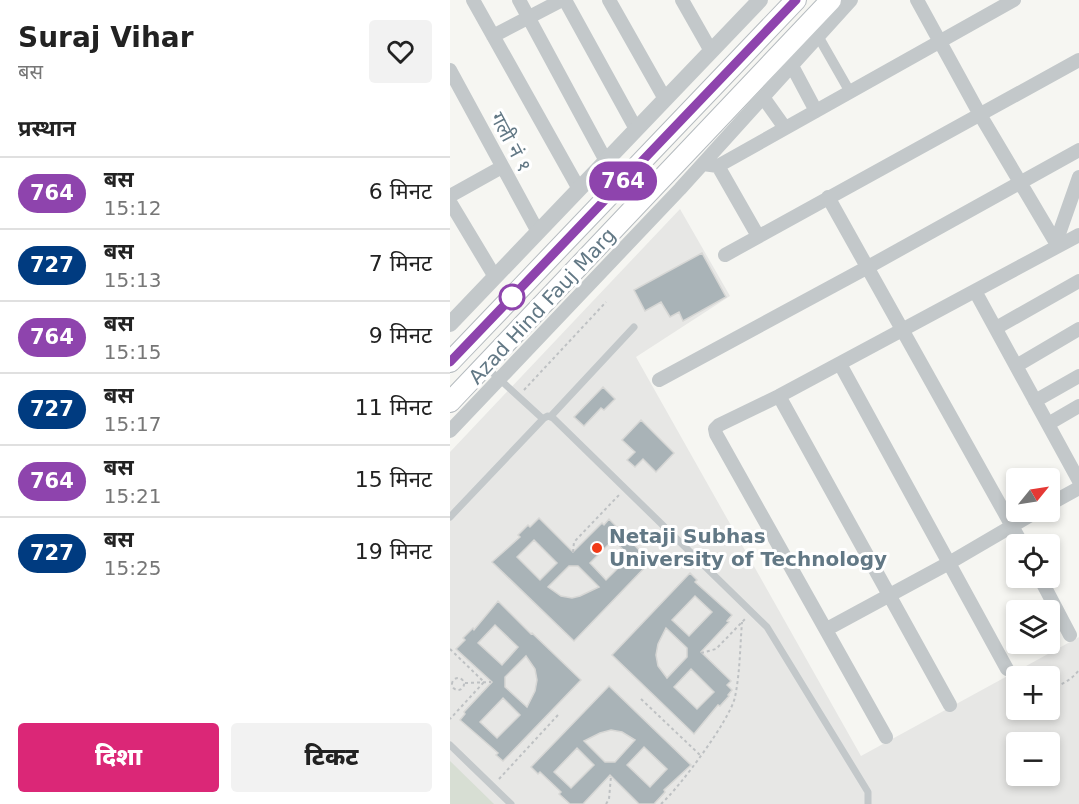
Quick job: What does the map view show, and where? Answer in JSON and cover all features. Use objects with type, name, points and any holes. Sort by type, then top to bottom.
[{"type":"main road","name":"Azad Hind Fauj Marg","points":[[450,362],[796,0]]},
{"type":"main road","name":"Azad Hind Fauj Marg","points":[[450,402],[493,373],[831,0]]},
{"type":"street","points":[[473,0],[579,189]]},
{"type":"street","points":[[519,0],[606,161]]},
{"type":"street","points":[[493,36],[563,0],[636,129]]},
{"type":"street","points":[[609,0],[665,99]]},
{"type":"street","points":[[682,0],[711,51]]},
{"type":"street","points":[[450,431],[493,373],[703,164],[851,0]]},
{"type":"street","points":[[917,0],[1055,246]]},
{"type":"street","points":[[703,164],[718,166],[1014,0]]},
{"type":"street","points":[[450,324],[756,1]]},
{"type":"street","points":[[818,36],[850,92]]},
{"type":"street","points":[[725,255],[1079,60]]},
{"type":"street","points":[[791,64],[816,111]]},
{"type":"street","name":"गली नं १","points":[[450,70],[538,232]]},
{"type":"street","points":[[763,97],[784,128]]},
{"type":"street","points":[[659,380],[1079,150]]},
{"type":"street","points":[[718,166],[758,236]]},
{"type":"street","points":[[450,196],[502,167]]},
{"type":"street","points":[[1055,246],[1079,177]]},
{"type":"street","points":[[828,197],[1016,534]]},
{"type":"street","points":[[450,202],[495,277]]},
{"type":"street","points":[[886,737],[715,429],[1079,235]]},
{"type":"street","points":[[996,328],[1079,281]]},
{"type":"street","points":[[975,291],[1079,481]]},
{"type":"street","points":[[1016,366],[1079,329]]},
{"type":"street","points":[[840,364],[1006,667]]},
{"type":"street","points":[[1035,401],[1079,376]]},
{"type":"street","points":[[779,396],[950,705]]},
{"type":"street","points":[[1048,424],[1079,406]]},
{"type":"street","points":[[1066,458],[1079,450]]},
{"type":"street","points":[[1060,498],[1079,488]]},
{"type":"street","points":[[827,629],[949,563],[1018,522]]},
{"type":"street","points":[[1045,588],[1070,635]]},
{"type":"lane","points":[[450,517],[543,419],[551,416],[634,327]]},
{"type":"lane","points":[[493,373],[543,419]]},
{"type":"lane","points":[[551,416],[772,633],[824,723],[868,792],[868,804]]},
{"type":"lane","points":[[450,745],[511,804]]},
{"type":"path","points":[[519,396],[606,302]]},
{"type":"path","points":[[573,552],[574,542],[626,488]]},
{"type":"path","points":[[701,653],[712,651],[720,646],[752,612]]},
{"type":"path","points":[[661,804],[678,787],[732,705],[742,622]]},
{"type":"path","points":[[450,649],[484,682]]},
{"type":"path","points":[[1060,685],[1079,670]]},
{"type":"path","points":[[465,683],[459,690],[451,684],[458,678],[465,683],[491,682]]},
{"type":"path","points":[[450,719],[484,682]]},
{"type":"path","points":[[641,699],[700,756]]},
{"type":"path","points":[[492,786],[558,715]]},
{"type":"path","points":[[606,804],[609,799],[611,776]]},
{"type":"shaded area","name":"Netaji Subhas University of Technology","points":[[680,209],[730,296],[636,357],[861,756],[1006,677],[1006,720],[1060,720],[1060,666],[1026,666],[1048,654],[1060,654],[1060,647],[1079,637],[1079,804],[450,804],[450,452]]},
{"type":"shaded area","points":[[450,761],[494,804],[450,804]]},
{"type":"building","points":[[702,253],[726,297],[683,321],[679,312],[670,317],[661,302],[645,311],[634,290]]},
{"type":"building","points":[[603,387],[615,399],[604,410],[601,408],[584,426],[574,417]]},
{"type":"building","points":[[641,420],[674,453],[656,472],[643,459],[635,467],[627,460],[635,452],[622,440]]},
{"type":"building","points":[[539,518],[573,552],[609,519],[644,555],[645,553],[652,560],[574,641],[492,562],[520,537],[518,535],[528,525],[530,527]],"holes":[[[534,540],[557,563],[540,580],[517,557]],[[613,540],[630,556],[606,580],[590,563]],[[569,566],[578,566],[599,587],[572,598],[561,596],[548,587]]]},
{"type":"building","points":[[690,573],[697,580],[695,582],[732,615],[727,621],[729,622],[701,652],[731,681],[727,685],[732,690],[694,734],[612,655]],"holes":[[[695,596],[712,612],[689,636],[672,620]],[[666,628],[687,648],[687,657],[667,678],[658,666],[656,655],[658,644]],[[691,669],[714,692],[697,709],[674,687]]]},
{"type":"building","points":[[498,601],[581,680],[503,761],[496,755],[498,753],[460,720],[464,712],[492,682],[456,649],[465,640],[463,638],[473,628],[474,630]],"holes":[[[495,625],[518,647],[502,665],[478,643]],[[526,656],[535,669],[537,680],[535,691],[527,707],[505,687],[505,677]],[[503,698],[520,715],[497,738],[480,722]]]},
{"type":"building","points":[[609,686],[691,765],[664,790],[665,792],[654,804],[639,804],[610,775],[583,804],[570,804],[540,772],[538,774],[531,767]],"holes":[[[611,730],[622,732],[635,740],[615,762],[605,762],[584,741]],[[644,747],[667,769],[650,787],[627,765]],[[577,748],[594,765],[571,788],[554,772]]]},
{"type":"bus line","name":"764","points":[[450,362],[796,0]]},
{"type":"place","name":"Netaji Subhas University of Technology","points":[[597,548]]}]
